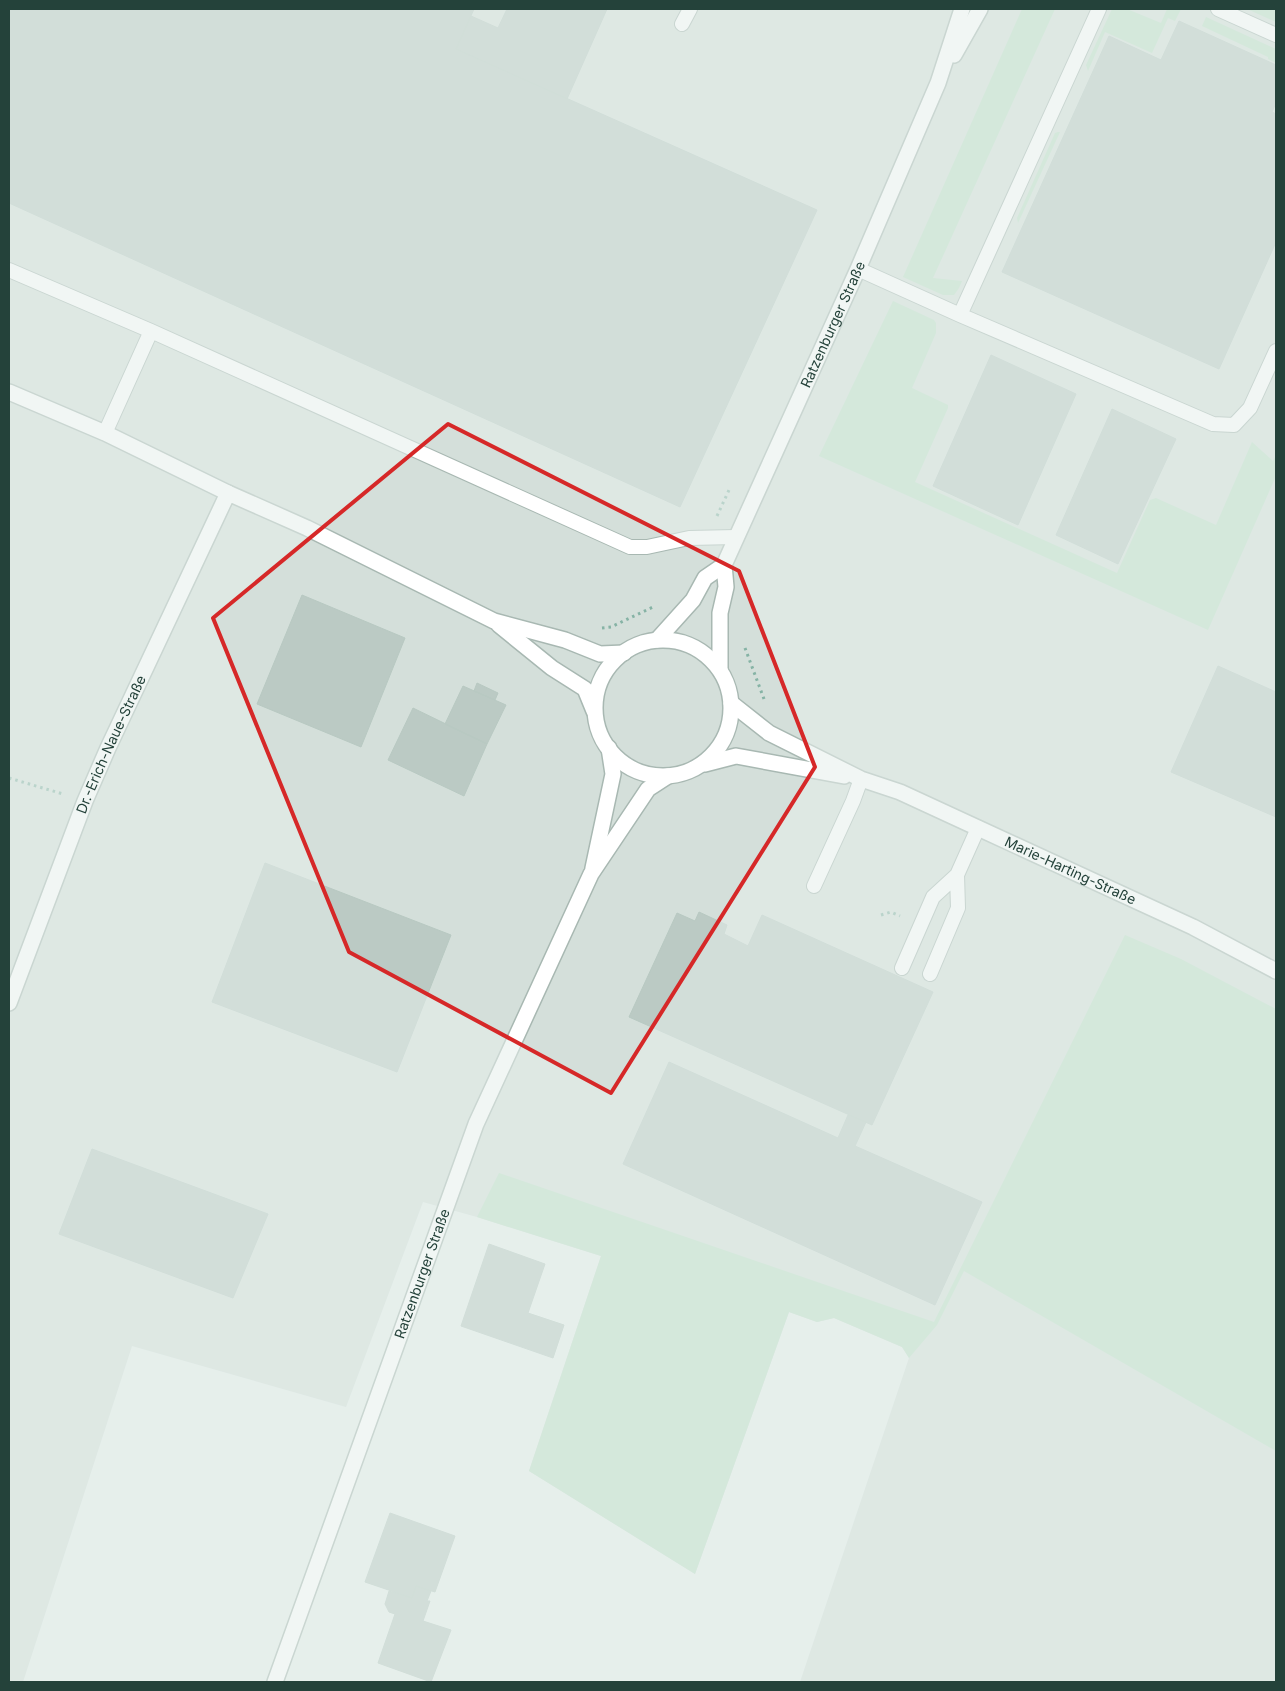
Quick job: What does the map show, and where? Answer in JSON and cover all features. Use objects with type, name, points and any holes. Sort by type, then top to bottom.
[{"type":"street","name":"Ratzenburger Straße","points":[[724,564],[858,269],[938,83],[962,9]]},
{"type":"street","name":"Ratzenburger Straße","points":[[938,83],[980,9]]},
{"type":"street","points":[[9,392],[105,433],[228,494],[307,528],[494,621],[565,640],[600,654],[624,653]]},
{"type":"street","name":"Dr.-Erich-Naue-Straße","points":[[9,1003],[85,800],[228,494]]},
{"type":"street","points":[[657,640],[693,600],[705,578],[724,564]]},
{"type":"street","points":[[720,670],[720,613],[726,587],[724,564]]},
{"type":"street","points":[[494,621],[552,668],[585,689],[596,716],[600,734],[620,760],[635,769],[651,775],[668,776],[736,756],[860,779]]},
{"type":"street","points":[[596,716],[596,698],[601,681],[610,665],[624,653],[639,644],[657,640],[675,641],[693,647],[708,656],[720,670],[728,686],[731,703],[730,721],[724,738],[714,753],[701,765]]},
{"type":"street","points":[[731,703],[769,733],[860,779]]},
{"type":"street","points":[[592,874],[613,774],[609,748]]},
{"type":"street","points":[[592,874],[648,789],[668,776]]},
{"type":"street","name":"Marie-Harting-Straße","points":[[860,779],[900,792],[1193,927],[1276,970]]},
{"type":"street","name":"Ratzenburger Straße","points":[[275,1682],[476,1124],[592,874]]},
{"type":"lane","points":[[682,24],[690,9]]},
{"type":"lane","points":[[960,316],[1099,9]]},
{"type":"lane","points":[[1218,9],[1276,35]]},
{"type":"lane","points":[[858,269],[960,316],[1212,424],[1234,424],[1250,408],[1276,350]]},
{"type":"lane","points":[[9,270],[151,331],[630,547],[647,547],[708,536],[736,537]]},
{"type":"lane","points":[[105,433],[151,331]]},
{"type":"lane","points":[[814,886],[853,801],[860,779]]},
{"type":"lane","points":[[902,968],[933,897],[956,875],[978,828]]},
{"type":"lane","points":[[930,974],[958,908],[956,875]]},
{"type":"path","points":[[708,536],[730,487]]},
{"type":"path","points":[[595,628],[611,627],[659,604]]},
{"type":"path","points":[[744,648],[774,719],[769,733]]},
{"type":"path","points":[[9,778],[85,800]]},
{"type":"path","points":[[881,915],[891,912],[900,916]]},
{"type":"highlighted area","points":[[448,424],[739,571],[815,767],[611,1093],[349,952],[213,618]]},
{"type":"shaded area","points":[[9,9],[1276,9],[1276,1682],[800,1682],[909,1358],[902,1347],[834,1318],[817,1322],[789,1312],[695,1574],[529,1471],[601,1256],[423,1202],[346,1407],[132,1346],[23,1682],[9,1682]]},
{"type":"green space","points":[[1022,9],[1055,9],[933,278],[962,281],[954,295],[943,295],[903,277]]},
{"type":"green space","points":[[1112,9],[1127,9],[1161,23],[1167,9],[1181,9],[1175,21],[1168,18],[1152,53],[1105,32],[1088,71],[1086,65]]},
{"type":"green space","points":[[1247,9],[1276,9],[1276,22]]},
{"type":"green space","points":[[1206,17],[1276,49],[1276,63],[1268,59],[1268,57],[1202,26]]},
{"type":"green space","points":[[1060,132],[1018,223],[1017,218],[1055,133]]},
{"type":"green space","points":[[893,301],[934,320],[936,323],[936,333],[912,388],[948,405],[915,482],[1117,573],[1150,500],[1156,498],[1216,525],[1252,442],[1273,461],[1276,455],[1276,476],[1208,630],[819,456]]},
{"type":"green space","points":[[1125,935],[1181,959],[1276,1009],[1276,1451],[964,1271],[937,1325],[909,1358],[902,1347],[834,1318],[817,1322],[789,1312],[695,1574],[529,1471],[601,1256],[477,1217],[499,1173],[934,1322]]},
{"type":"building","points":[[9,9],[474,9],[456,49],[817,210],[680,507],[9,203]]},
{"type":"building","points":[[507,9],[607,9],[567,99],[456,49],[471,16],[498,28]]},
{"type":"building","points":[[1179,21],[1276,65],[1276,103],[1272,112],[1276,114],[1276,242],[1219,369],[1002,272],[1109,36],[1161,60]]},
{"type":"building","points":[[991,355],[1076,394],[1018,525],[933,486]]},
{"type":"building","points":[[1112,409],[1176,439],[1118,564],[1056,535]]},
{"type":"building","points":[[302,595],[405,638],[361,747],[257,704]]},
{"type":"building","points":[[1218,666],[1276,692],[1276,817],[1171,772]]},
{"type":"building","points":[[477,683],[498,693],[495,700],[474,691]]},
{"type":"building","points":[[463,686],[506,705],[487,744],[445,724]]},
{"type":"building","points":[[413,708],[487,744],[464,796],[388,760]]},
{"type":"building","points":[[265,863],[451,935],[397,1072],[212,1002]]},
{"type":"building","points":[[699,912],[727,925],[724,934],[748,946],[762,915],[933,992],[872,1125],[629,1017],[677,913],[695,921]]},
{"type":"building","points":[[669,1062],[838,1138],[848,1115],[866,1122],[855,1146],[982,1202],[935,1305],[623,1164]]},
{"type":"building","points":[[92,1149],[268,1214],[233,1298],[59,1234]]},
{"type":"building","points":[[489,1244],[545,1264],[528,1313],[564,1325],[553,1358],[461,1326]]},
{"type":"building","points":[[390,1513],[455,1536],[435,1592],[416,1586],[412,1598],[365,1582]]},
{"type":"building","points":[[416,1586],[431,1591],[427,1601],[430,1601],[423,1621],[451,1630],[431,1682],[378,1663],[395,1614],[389,1612],[385,1604],[389,1591],[412,1598]]}]
